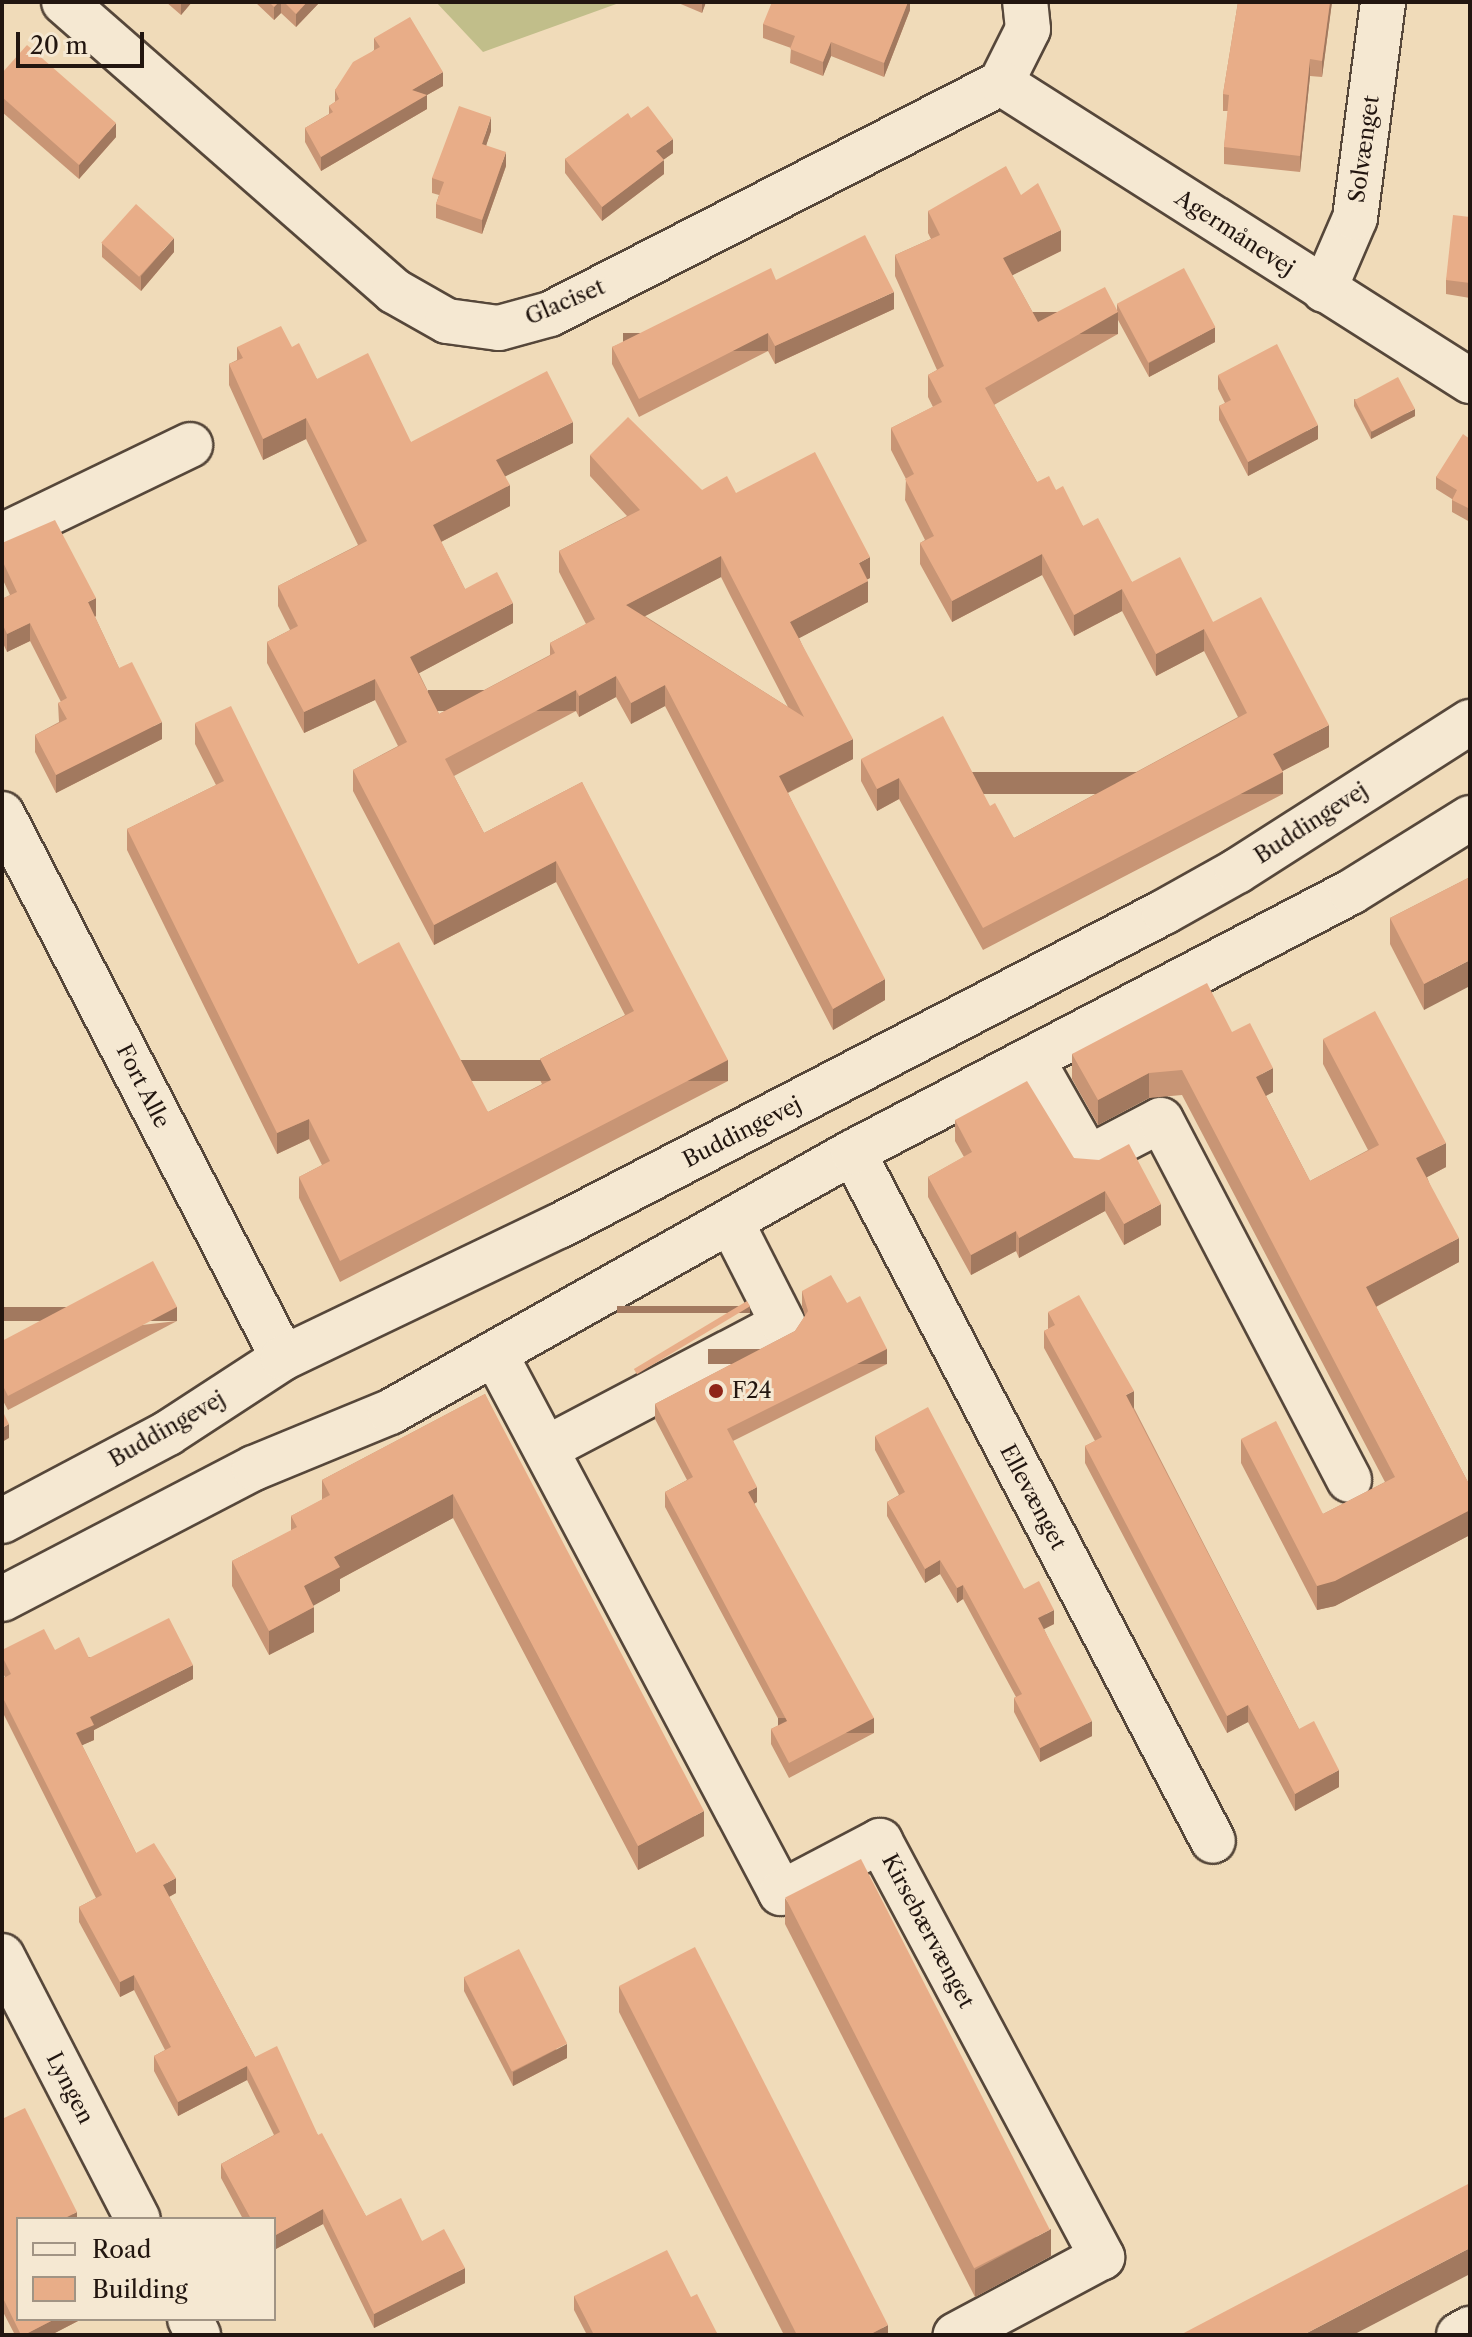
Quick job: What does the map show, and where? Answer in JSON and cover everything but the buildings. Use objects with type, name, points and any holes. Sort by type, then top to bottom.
[{"type":"street","name":"Glaciset","points":[[64,2],[394,291],[447,321],[499,328],[550,314],[1001,83]]},
{"type":"street","points":[[1001,83],[1028,29],[1025,2]]},
{"type":"street","name":"Solvænget","points":[[1324,290],[1355,218],[1383,2]]},
{"type":"street","name":"Agermånevej","points":[[1001,83],[1470,381]]},
{"type":"street","points":[[2,536],[190,445]]},
{"type":"street","name":"Buddingevej","points":[[2,1521],[168,1433],[283,1358],[559,1226],[1164,912],[1470,722]]},
{"type":"street","name":"Fort Alle","points":[[2,814],[283,1358]]},
{"type":"street","points":[[2,1599],[254,1468],[390,1412],[853,1152],[1033,1061],[1351,892],[1470,818]]},
{"type":"street","points":[[1033,1061],[1088,1158],[1161,1120],[1349,1480]]},
{"type":"street","name":"Ellevænget","points":[[853,1152],[1213,1841]]},
{"type":"street","points":[[549,1447],[783,1324],[731,1222]]},
{"type":"street","name":"Kirsebærvænget","points":[[495,1354],[549,1447],[781,1893],[880,1841],[1102,2257],[956,2335]]},
{"type":"street","name":"Lyngen","points":[[2,1956],[137,2217]]},
{"type":"street","points":[[1459,2335],[1470,2329]]},
{"type":"shaded area","points":[[436,2],[618,2],[619,3],[483,52]]},
{"type":"place","name":"F24","points":[[716,1391]]}]
